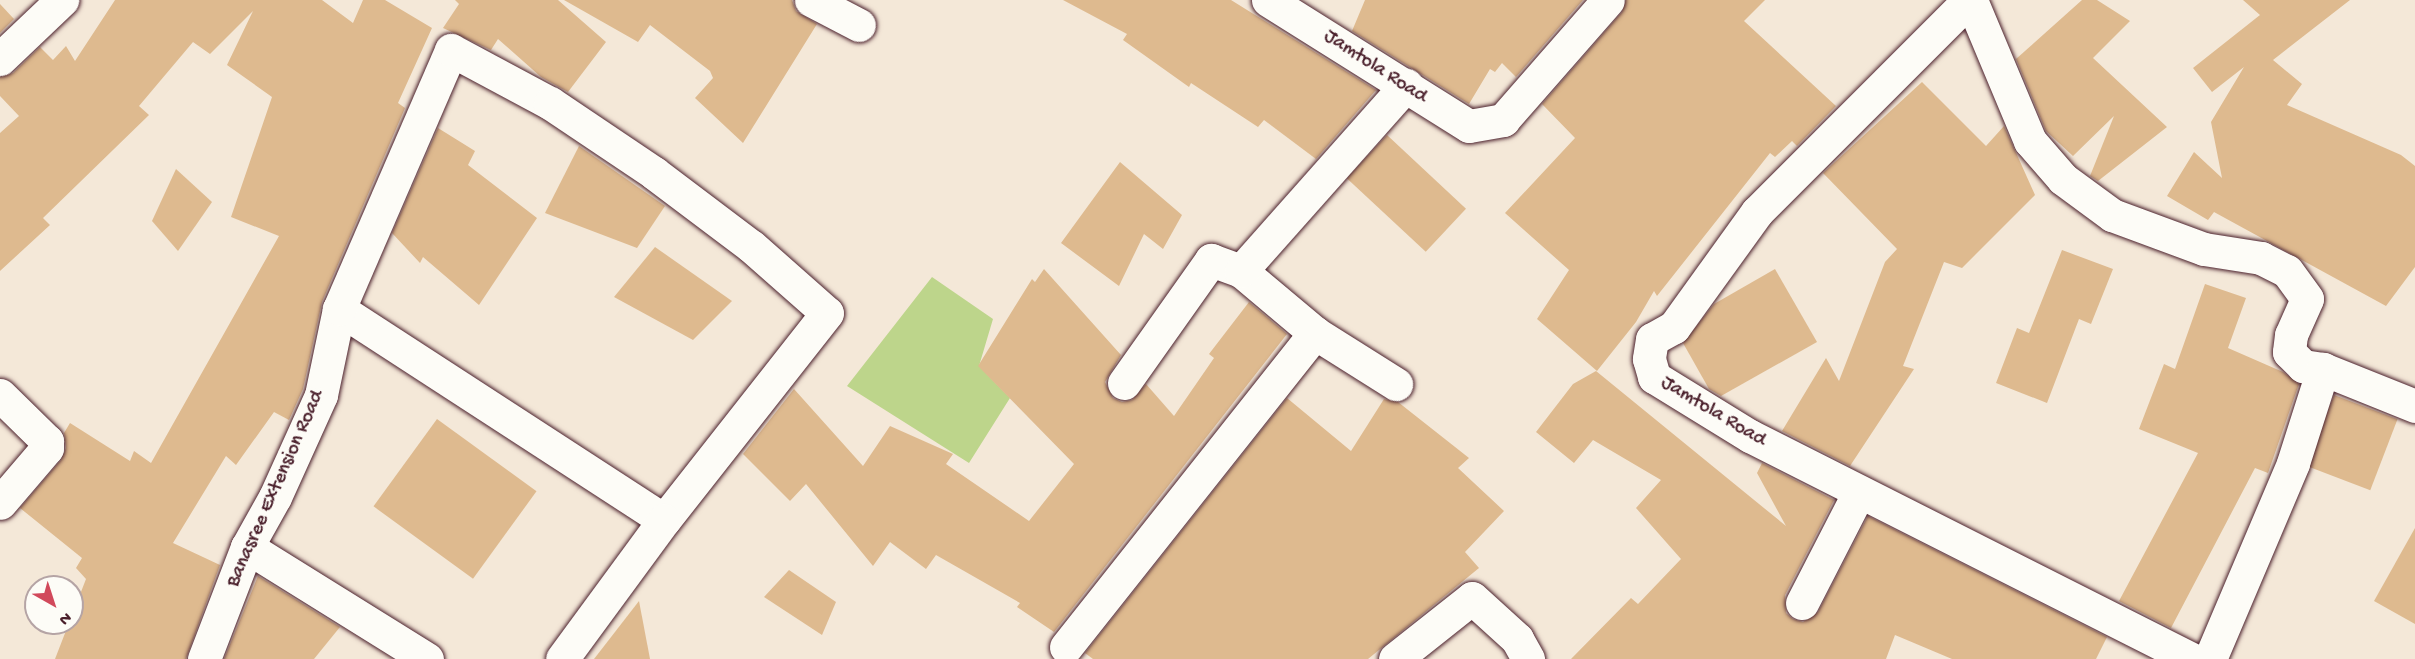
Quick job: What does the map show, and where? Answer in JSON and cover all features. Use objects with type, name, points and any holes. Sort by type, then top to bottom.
[{"type":"street","points":[[0,59],[62,0]]},
{"type":"street","points":[[811,0],[859,26]]},
{"type":"street","name":"Jamtola Road","points":[[1268,0],[1469,126],[1503,120],[1608,0]]},
{"type":"street","points":[[1970,0],[2030,141],[2063,180],[2112,215],[2204,249],[2261,258],[2287,271],[2307,299],[2290,335],[2289,352],[2303,366],[2324,369],[2415,406]]},
{"type":"street","name":"Jamtola Road","points":[[1970,0],[1756,212],[1674,327],[1652,339],[1649,359],[1654,376],[1750,436],[2191,659]]},
{"type":"street","name":"Banasree Extension Road","points":[[204,659],[247,547],[275,497],[321,395],[339,309],[451,50],[550,103],[654,173],[751,246],[828,313],[664,520]]},
{"type":"street","points":[[1241,272],[1406,85]]},
{"type":"street","points":[[1124,382],[1211,260],[1241,272],[1315,333],[1396,384]]},
{"type":"street","points":[[339,309],[664,520],[562,659]]},
{"type":"street","points":[[1066,647],[1315,333]]},
{"type":"street","points":[[2210,659],[2293,464],[2324,369]]},
{"type":"street","points":[[0,395],[47,441],[47,448],[0,503]]},
{"type":"street","points":[[1802,603],[1860,492]]},
{"type":"street","points":[[247,547],[427,659]]},
{"type":"street","points":[[1395,659],[1472,598],[1517,639],[1528,659]]},
{"type":"green space","points":[[932,277],[993,319],[979,366],[1010,398],[969,463],[847,386]]},
{"type":"building","points":[[115,0],[322,0],[353,23],[363,0],[385,0],[432,28],[398,103],[405,108],[322,302],[303,389],[289,420],[274,412],[236,465],[226,456],[173,543],[220,565],[186,659],[55,659],[64,635],[84,635],[84,584],[86,579],[76,568],[82,558],[20,508],[61,460],[66,448],[64,433],[70,423],[130,461],[134,451],[151,463],[279,236],[231,217],[272,97],[227,65],[253,11],[210,54],[193,42],[139,106],[149,115],[43,218],[50,225],[0,271],[0,133],[19,116],[0,96],[0,77],[13,73],[40,47],[53,60],[66,46],[75,61]]},
{"type":"building","points":[[455,0],[558,0],[606,42],[568,92],[541,77],[498,39],[491,50],[443,28],[459,4]]},
{"type":"building","points":[[564,0],[792,0],[796,11],[817,24],[743,143],[695,98],[713,78],[710,71],[650,25],[638,42]]},
{"type":"building","points":[[1063,0],[1231,0],[1376,90],[1316,159],[1264,120],[1258,127],[1191,83],[1189,87],[1123,40],[1127,34]]},
{"type":"building","points":[[1365,0],[1583,0],[1516,77],[1502,63],[1495,72],[1490,69],[1469,104],[1352,31]]},
{"type":"building","points":[[1626,0],[1765,0],[1744,21],[1836,106],[1797,146],[1792,141],[1775,157],[1770,153],[1657,296],[1654,291],[1636,322],[1597,371],[1537,319],[1569,270],[1505,213],[1575,138],[1542,104],[1622,12]]},
{"type":"building","points":[[2082,0],[2097,0],[2130,21],[2093,58],[2167,127],[2098,181],[2090,176],[2114,116],[2073,156],[2046,131],[2016,59]]},
{"type":"building","points":[[2243,0],[2350,0],[2273,60],[2302,84],[2287,105],[2401,155],[2415,166],[2415,267],[2386,306],[2214,212],[2208,220],[2167,196],[2194,152],[2222,178],[2211,122],[2244,67],[2212,92],[2193,68],[2260,15]]},
{"type":"building","points":[[0,4],[14,19],[0,33]]},
{"type":"building","points":[[1922,82],[1986,146],[2004,126],[2035,195],[1962,268],[1944,262],[1903,366],[1914,369],[1850,466],[1782,431],[1826,358],[1839,381],[1885,262],[1897,249],[1823,173]]},
{"type":"building","points":[[438,128],[475,151],[468,165],[537,218],[479,305],[423,257],[420,263],[392,233]]},
{"type":"building","points":[[1387,135],[1466,209],[1426,252],[1347,178]]},
{"type":"building","points":[[579,146],[665,206],[637,248],[545,213]]},
{"type":"building","points":[[1120,162],[1182,215],[1163,249],[1144,234],[1119,286],[1061,243]]},
{"type":"building","points":[[176,169],[212,202],[178,251],[152,221]]},
{"type":"building","points":[[655,247],[732,301],[693,340],[614,297]]},
{"type":"building","points":[[2062,250],[2113,269],[2091,324],[2079,319],[2047,403],[1996,383],[2017,328],[2029,333]]},
{"type":"building","points":[[1044,269],[1121,355],[1105,382],[1113,398],[1122,402],[1132,400],[1146,384],[1174,416],[1214,358],[1209,354],[1249,302],[1287,334],[1054,632],[1017,607],[1020,603],[936,555],[926,569],[890,542],[873,566],[806,484],[790,501],[743,454],[794,389],[863,466],[890,426],[953,454],[946,464],[1029,521],[1074,464],[978,366],[1032,279],[1035,282]]},
{"type":"building","points":[[1775,269],[1817,342],[1721,396],[1709,389],[1683,343],[1714,304]]},
{"type":"building","points":[[2205,284],[2246,298],[2228,348],[2283,372],[2299,384],[2268,473],[2255,468],[2171,628],[2119,601],[2198,453],[2139,429],[2164,364],[2175,369]]},
{"type":"building","points":[[1596,371],[1786,526],[1757,473],[1762,463],[1834,500],[1785,595],[1786,613],[1793,619],[1803,622],[1818,612],[1868,516],[2107,637],[2096,659],[1952,659],[1895,635],[1886,659],[1571,659],[1631,598],[1638,604],[1681,559],[1636,508],[1661,480],[1593,440],[1574,463],[1536,432],[1573,384]]},
{"type":"building","points":[[2334,395],[2397,419],[2370,490],[2307,466]]},
{"type":"building","points":[[1287,398],[1351,451],[1384,399],[1398,402],[1469,458],[1458,468],[1504,511],[1465,552],[1479,568],[1368,659],[1093,659],[1085,653]]},
{"type":"building","points":[[437,419],[537,491],[473,579],[374,506]]},
{"type":"building","points":[[2415,528],[2415,624],[2374,601]]},
{"type":"building","points":[[789,570],[836,602],[822,635],[764,597]]},
{"type":"building","points":[[258,576],[340,627],[314,659],[224,659]]},
{"type":"building","points":[[639,601],[650,659],[594,659]]}]
